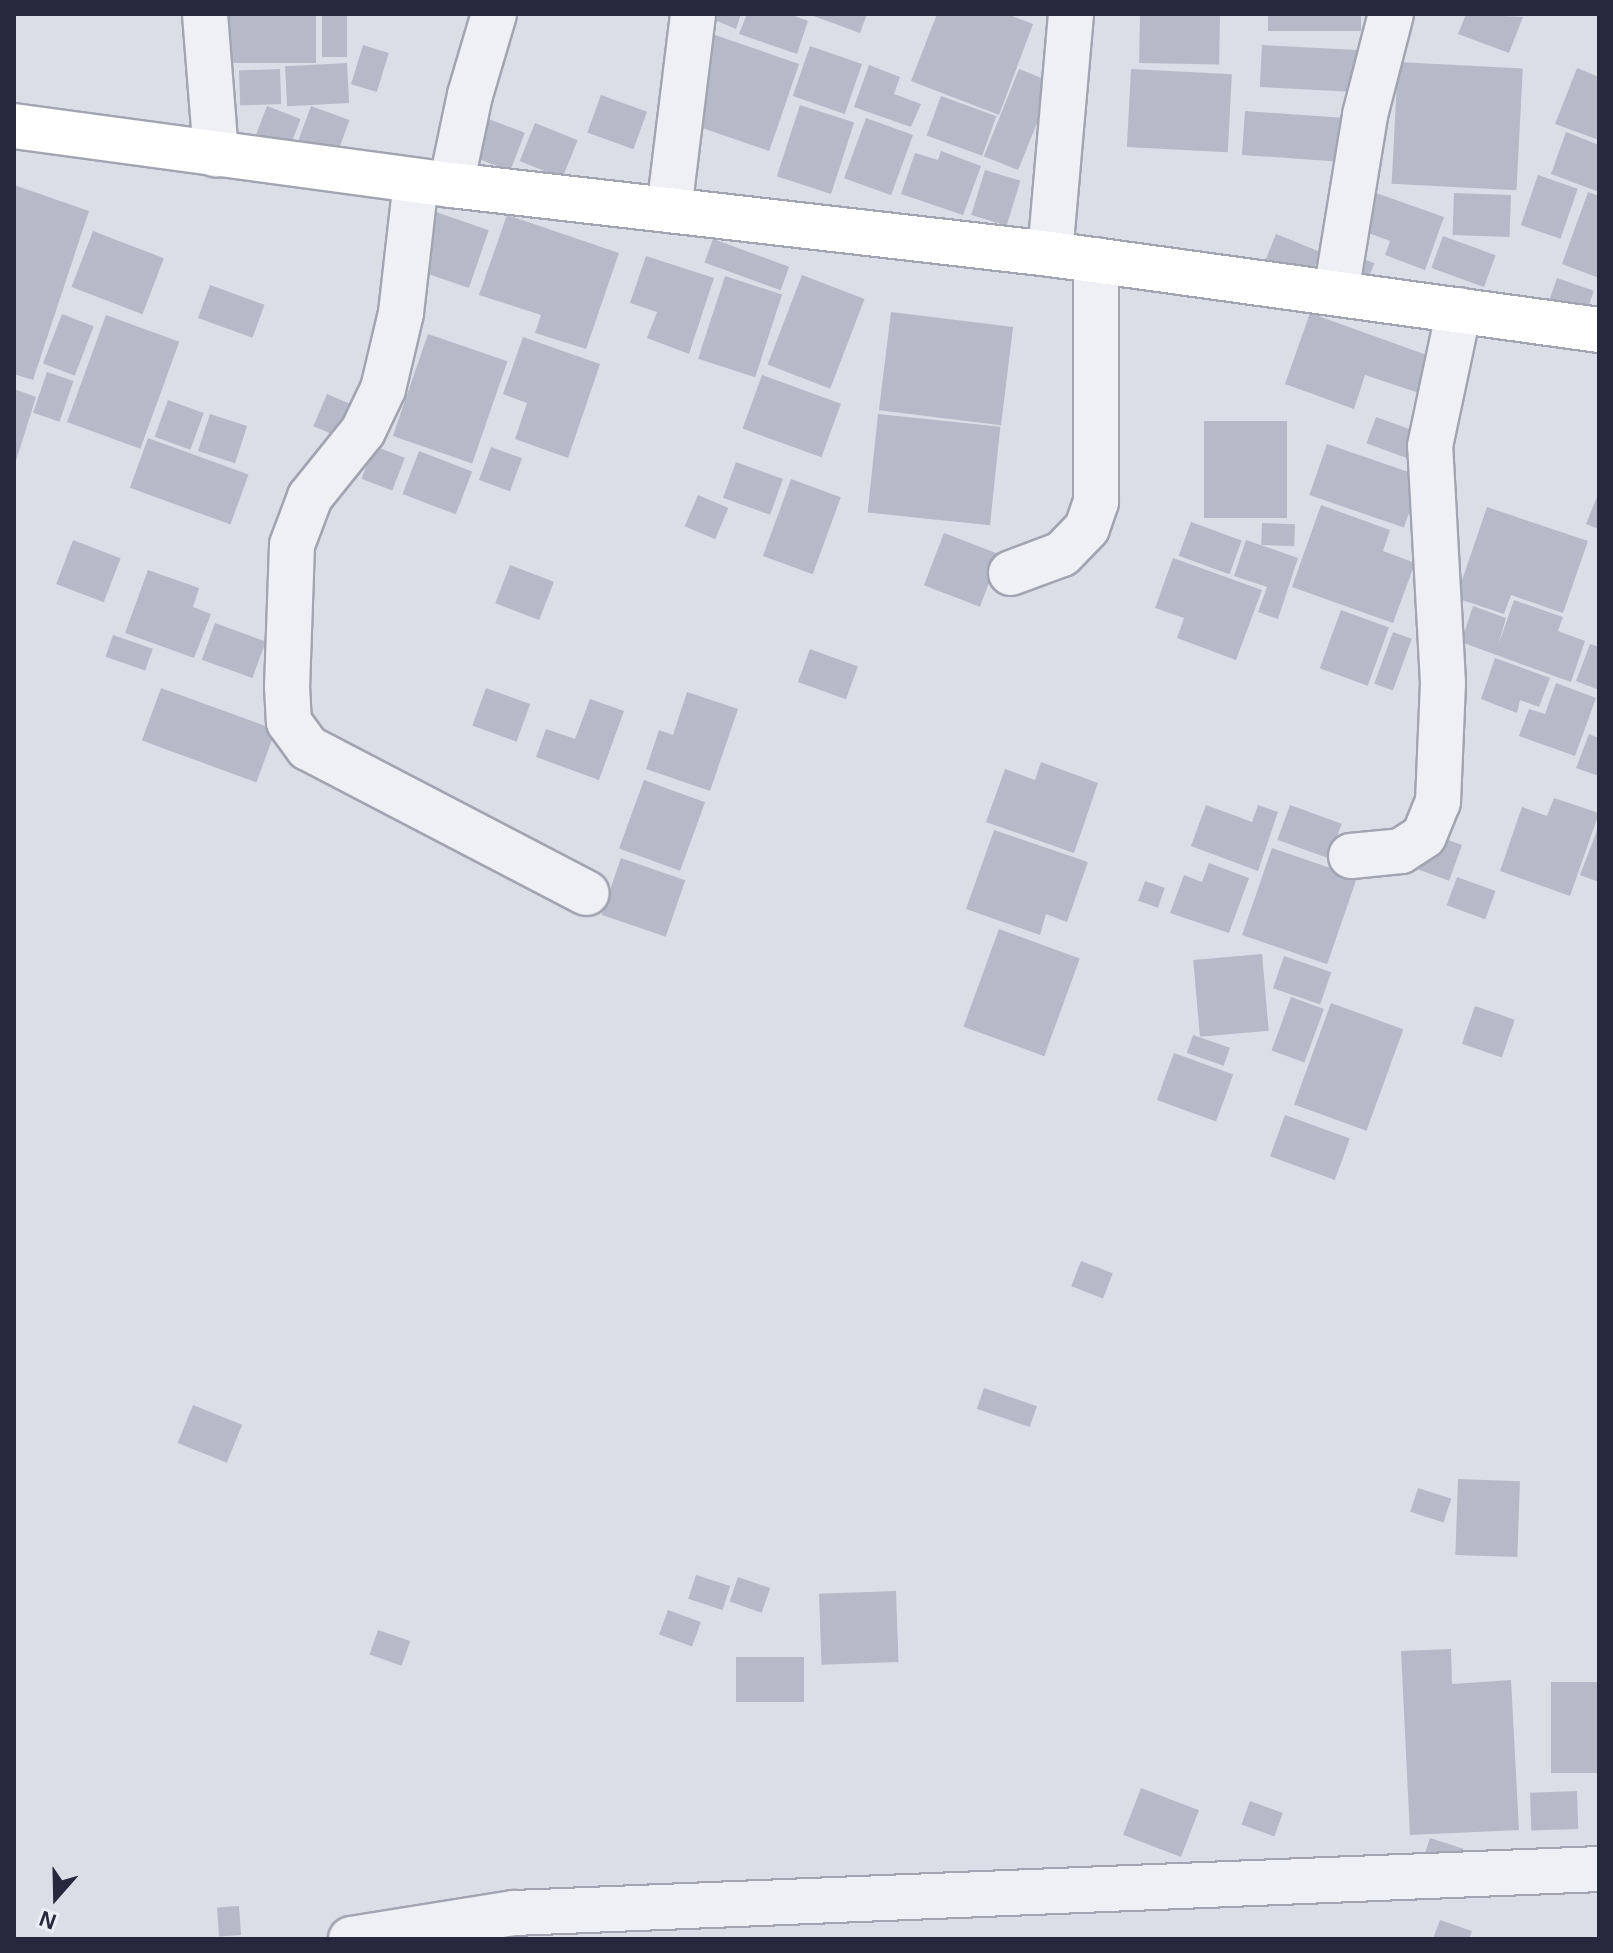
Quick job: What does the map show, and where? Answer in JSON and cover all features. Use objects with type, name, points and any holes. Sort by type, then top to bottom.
[{"type":"main road","points":[[14,126],[433,183],[1050,254],[1599,330]]},
{"type":"street","points":[[205,14],[216,155]]},
{"type":"street","points":[[494,14],[470,95],[433,183],[383,389],[363,431],[310,497],[292,545],[287,686],[289,722],[308,748],[587,893]]},
{"type":"street","points":[[669,210],[693,14]]},
{"type":"street","points":[[1050,254],[1071,14]]},
{"type":"street","points":[[1336,293],[1357,156],[1391,14]]},
{"type":"street","points":[[1011,573],[1062,554],[1087,528],[1096,502],[1096,260]]},
{"type":"street","points":[[1351,856],[1401,851],[1424,836],[1438,802],[1443,683],[1430,446],[1459,310]]},
{"type":"street","points":[[351,1939],[514,1913],[1599,1869]]},
{"type":"building","points":[[227,14],[316,14],[316,63],[227,63]]},
{"type":"building","points":[[322,14],[347,14],[347,57],[322,57]]},
{"type":"building","points":[[701,14],[741,14],[736,29]]},
{"type":"building","points":[[747,14],[789,14],[808,21],[797,54],[739,34]]},
{"type":"building","points":[[808,14],[867,14],[860,33]]},
{"type":"building","points":[[937,14],[1007,14],[1033,24],[999,115],[911,81]]},
{"type":"building","points":[[1140,14],[1220,15],[1219,64],[1139,63]]},
{"type":"building","points":[[1268,14],[1361,14],[1361,31],[1268,31]]},
{"type":"building","points":[[1466,14],[1523,17],[1509,53],[1458,34]]},
{"type":"building","points":[[715,35],[799,64],[769,151],[685,122]]},
{"type":"building","points":[[363,45],[389,53],[377,92],[351,84]]},
{"type":"building","points":[[1262,45],[1362,50],[1360,92],[1260,87]]},
{"type":"building","points":[[810,46],[862,64],[845,114],[793,96]]},
{"type":"building","points":[[1398,62],[1523,69],[1516,190],[1392,184]]},
{"type":"building","points":[[347,63],[349,103],[287,106],[285,66]]},
{"type":"building","points":[[869,65],[900,77],[894,94],[921,104],[911,127],[854,107]]},
{"type":"building","points":[[1577,68],[1599,77],[1599,140],[1555,124]]},
{"type":"building","points":[[280,69],[281,104],[240,105],[239,70]]},
{"type":"building","points":[[1019,69],[1053,83],[1018,170],[984,156]]},
{"type":"building","points":[[1131,69],[1232,74],[1228,152],[1127,147]]},
{"type":"building","points":[[601,95],[647,112],[633,149],[587,133]]},
{"type":"building","points":[[941,96],[996,116],[982,156],[927,135]]},
{"type":"building","points":[[800,105],[854,123],[831,194],[777,176]]},
{"type":"building","points":[[267,106],[301,119],[290,147],[256,134]]},
{"type":"building","points":[[311,106],[350,120],[337,154],[299,140]]},
{"type":"building","points":[[1245,111],[1350,118],[1347,162],[1242,155]]},
{"type":"building","points":[[481,116],[525,133],[510,171],[466,154]]},
{"type":"building","points":[[866,118],[913,135],[891,195],[844,178]]},
{"type":"building","points":[[535,123],[578,140],[562,178],[520,161]]},
{"type":"building","points":[[1566,132],[1599,145],[1599,192],[1551,174]]},
{"type":"building","points":[[941,151],[981,166],[963,215],[901,194],[915,153],[938,160]]},
{"type":"building","points":[[985,170],[1020,181],[1007,226],[971,215]]},
{"type":"building","points":[[1538,175],[1578,189],[1560,239],[1521,225]]},
{"type":"building","points":[[14,185],[89,211],[33,380],[14,374]]},
{"type":"building","points":[[1588,192],[1599,196],[1599,278],[1562,264]]},
{"type":"building","points":[[1376,193],[1444,217],[1425,270],[1385,255],[1390,241],[1363,231]]},
{"type":"building","points":[[1454,193],[1511,195],[1509,237],[1453,235]]},
{"type":"building","points":[[433,211],[489,230],[469,288],[413,269]]},
{"type":"building","points":[[507,215],[619,253],[586,349],[535,333],[541,315],[479,295]]},
{"type":"building","points":[[93,231],[164,258],[142,314],[71,287]]},
{"type":"building","points":[[1276,234],[1321,252],[1310,278],[1266,260]]},
{"type":"building","points":[[1443,236],[1496,255],[1484,287],[1431,268]]},
{"type":"building","points":[[713,239],[789,267],[781,290],[704,262]]},
{"type":"building","points":[[1354,255],[1374,263],[1366,285],[1345,276]]},
{"type":"building","points":[[646,256],[714,278],[689,354],[647,338],[657,312],[630,303]]},
{"type":"building","points":[[802,275],[865,299],[830,389],[768,365]]},
{"type":"building","points":[[725,276],[782,295],[755,377],[698,359]]},
{"type":"building","points":[[1557,278],[1594,291],[1582,324],[1546,311]]},
{"type":"building","points":[[210,285],[265,305],[253,338],[198,318]]},
{"type":"building","points":[[891,312],[1013,327],[1001,425],[879,410]]},
{"type":"building","points":[[1310,313],[1435,358],[1422,394],[1365,375],[1354,409],[1285,384]]},
{"type":"building","points":[[62,314],[94,326],[75,376],[43,363]]},
{"type":"building","points":[[106,315],[179,342],[140,449],[67,422]]},
{"type":"building","points":[[428,334],[507,361],[472,463],[393,436]]},
{"type":"building","points":[[523,337],[600,364],[568,458],[515,439],[527,403],[503,394]]},
{"type":"building","points":[[47,372],[73,381],[59,422],[33,413]]},
{"type":"building","points":[[762,375],[841,404],[821,457],[743,429]]},
{"type":"building","points":[[14,389],[36,397],[15,464],[14,464]]},
{"type":"building","points":[[327,394],[358,407],[345,440],[313,426]]},
{"type":"building","points":[[168,400],[204,413],[190,450],[155,437]]},
{"type":"building","points":[[210,414],[247,426],[235,463],[198,451]]},
{"type":"building","points":[[878,414],[1000,427],[990,525],[868,512]]},
{"type":"building","points":[[1376,417],[1420,433],[1411,459],[1366,443]]},
{"type":"building","points":[[1204,421],[1287,421],[1287,518],[1204,518]]},
{"type":"building","points":[[148,438],[249,475],[230,524],[130,488]]},
{"type":"building","points":[[1327,444],[1422,477],[1404,528],[1309,495]]},
{"type":"building","points":[[374,446],[405,458],[392,491],[361,479]]},
{"type":"building","points":[[491,447],[522,458],[510,491],[479,480]]},
{"type":"building","points":[[419,451],[472,471],[456,514],[403,494]]},
{"type":"building","points":[[736,462],[783,479],[770,515],[723,498]]},
{"type":"building","points":[[791,479],[841,497],[813,574],[763,556]]},
{"type":"building","points":[[1599,492],[1599,529],[1586,524]]},
{"type":"building","points":[[698,495],[728,508],[715,539],[685,526]]},
{"type":"building","points":[[1321,505],[1390,530],[1383,551],[1415,563],[1393,623],[1292,587]]},
{"type":"building","points":[[1487,507],[1588,541],[1563,613],[1511,595],[1504,614],[1456,598]]},
{"type":"building","points":[[1191,522],[1242,540],[1229,574],[1179,556]]},
{"type":"building","points":[[1262,523],[1295,524],[1294,546],[1261,545]]},
{"type":"building","points":[[944,533],[1000,555],[980,607],[924,585]]},
{"type":"building","points":[[73,540],[121,558],[104,602],[56,584]]},
{"type":"building","points":[[1246,540],[1298,558],[1278,619],[1258,612],[1267,587],[1234,576]]},
{"type":"building","points":[[1173,558],[1262,590],[1236,660],[1177,638],[1184,618],[1155,608]]},
{"type":"building","points":[[510,565],[554,582],[539,620],[495,603]]},
{"type":"building","points":[[148,570],[199,588],[193,607],[211,614],[194,658],[125,633]]},
{"type":"building","points":[[1514,600],[1563,617],[1558,631],[1585,641],[1571,682],[1461,642],[1473,606],[1506,618],[1498,646]]},
{"type":"building","points":[[1341,610],[1389,627],[1368,686],[1320,668]]},
{"type":"building","points":[[215,623],[266,641],[252,678],[202,660]]},
{"type":"building","points":[[1393,632],[1412,639],[1393,691],[1374,684]]},
{"type":"building","points":[[113,635],[153,649],[145,670],[106,657]]},
{"type":"building","points":[[1590,644],[1599,647],[1599,690],[1576,681]]},
{"type":"building","points":[[810,649],[858,666],[846,699],[798,682]]},
{"type":"building","points":[[1495,658],[1550,678],[1539,707],[1520,700],[1517,713],[1481,699]]},
{"type":"building","points":[[1556,683],[1596,698],[1575,756],[1519,736],[1529,709],[1545,714]]},
{"type":"building","points":[[161,688],[276,730],[256,782],[142,741]]},
{"type":"building","points":[[486,688],[530,704],[516,742],[472,726]]},
{"type":"building","points":[[687,692],[738,709],[710,791],[646,769],[659,730],[673,735]]},
{"type":"building","points":[[590,699],[624,711],[599,780],[536,757],[546,729],[575,739]]},
{"type":"building","points":[[1589,734],[1599,738],[1599,776],[1576,768]]},
{"type":"building","points":[[1041,762],[1098,783],[1074,853],[986,822],[1005,769],[1035,780]]},
{"type":"building","points":[[644,780],[705,802],[680,871],[619,849]]},
{"type":"building","points":[[1554,798],[1599,813],[1570,896],[1500,871],[1522,807],[1547,816]]},
{"type":"building","points":[[1206,805],[1252,822],[1258,805],[1278,812],[1258,871],[1191,846]]},
{"type":"building","points":[[1290,805],[1342,824],[1329,859],[1277,840]]},
{"type":"building","points":[[1599,825],[1599,882],[1580,875]]},
{"type":"building","points":[[994,830],[1088,862],[1067,922],[1046,914],[1040,935],[966,909]]},
{"type":"building","points":[[1432,834],[1462,845],[1449,881],[1419,870]]},
{"type":"building","points":[[1272,848],[1357,877],[1327,964],[1242,935]]},
{"type":"building","points":[[621,858],[685,880],[666,937],[601,915]]},
{"type":"building","points":[[1209,863],[1249,878],[1229,933],[1170,913],[1184,875],[1202,882]]},
{"type":"building","points":[[1457,877],[1496,891],[1485,919],[1447,905]]},
{"type":"building","points":[[1145,881],[1165,888],[1158,908],[1138,901]]},
{"type":"building","points":[[999,929],[1080,958],[1044,1056],[963,1027]]},
{"type":"building","points":[[1262,954],[1269,1031],[1200,1037],[1193,960]]},
{"type":"building","points":[[1284,956],[1331,972],[1320,1004],[1273,988]]},
{"type":"building","points":[[1291,997],[1324,1009],[1304,1063],[1272,1051]]},
{"type":"building","points":[[1331,1003],[1403,1029],[1366,1131],[1294,1104]]},
{"type":"building","points":[[1475,1006],[1515,1020],[1502,1057],[1462,1044]]},
{"type":"building","points":[[1193,1035],[1230,1048],[1224,1066],[1187,1053]]},
{"type":"building","points":[[1174,1053],[1233,1075],[1216,1122],[1157,1100]]},
{"type":"building","points":[[1285,1115],[1350,1139],[1335,1180],[1270,1156]]},
{"type":"building","points":[[1081,1261],[1113,1273],[1103,1298],[1071,1286]]},
{"type":"building","points":[[984,1388],[1037,1406],[1030,1427],[977,1409]]},
{"type":"building","points":[[193,1405],[242,1425],[227,1463],[178,1443]]},
{"type":"building","points":[[1458,1479],[1520,1481],[1517,1557],[1455,1555]]},
{"type":"building","points":[[1418,1488],[1451,1499],[1444,1523],[1410,1512]]},
{"type":"building","points":[[696,1575],[730,1586],[723,1610],[688,1599]]},
{"type":"building","points":[[738,1577],[770,1588],[762,1613],[730,1602]]},
{"type":"building","points":[[896,1591],[898,1662],[822,1665],[819,1594]]},
{"type":"building","points":[[668,1610],[701,1622],[692,1646],[659,1634]]},
{"type":"building","points":[[378,1630],[410,1641],[402,1666],[370,1655]]},
{"type":"building","points":[[1451,1649],[1452,1684],[1511,1680],[1519,1830],[1410,1835],[1401,1651]]},
{"type":"building","points":[[736,1657],[804,1657],[804,1702],[736,1702]]},
{"type":"building","points":[[1551,1682],[1599,1682],[1599,1773],[1551,1773]]},
{"type":"building","points":[[1141,1788],[1199,1810],[1181,1857],[1123,1835]]},
{"type":"building","points":[[1577,1791],[1578,1829],[1531,1831],[1530,1793]]},
{"type":"building","points":[[1250,1801],[1283,1813],[1274,1836],[1241,1824]]},
{"type":"building","points":[[1430,1838],[1463,1849],[1455,1874],[1422,1863]]},
{"type":"building","points":[[239,1906],[241,1935],[219,1936],[217,1908]]},
{"type":"building","points":[[1440,1920],[1472,1931],[1469,1939],[1433,1939]]}]
